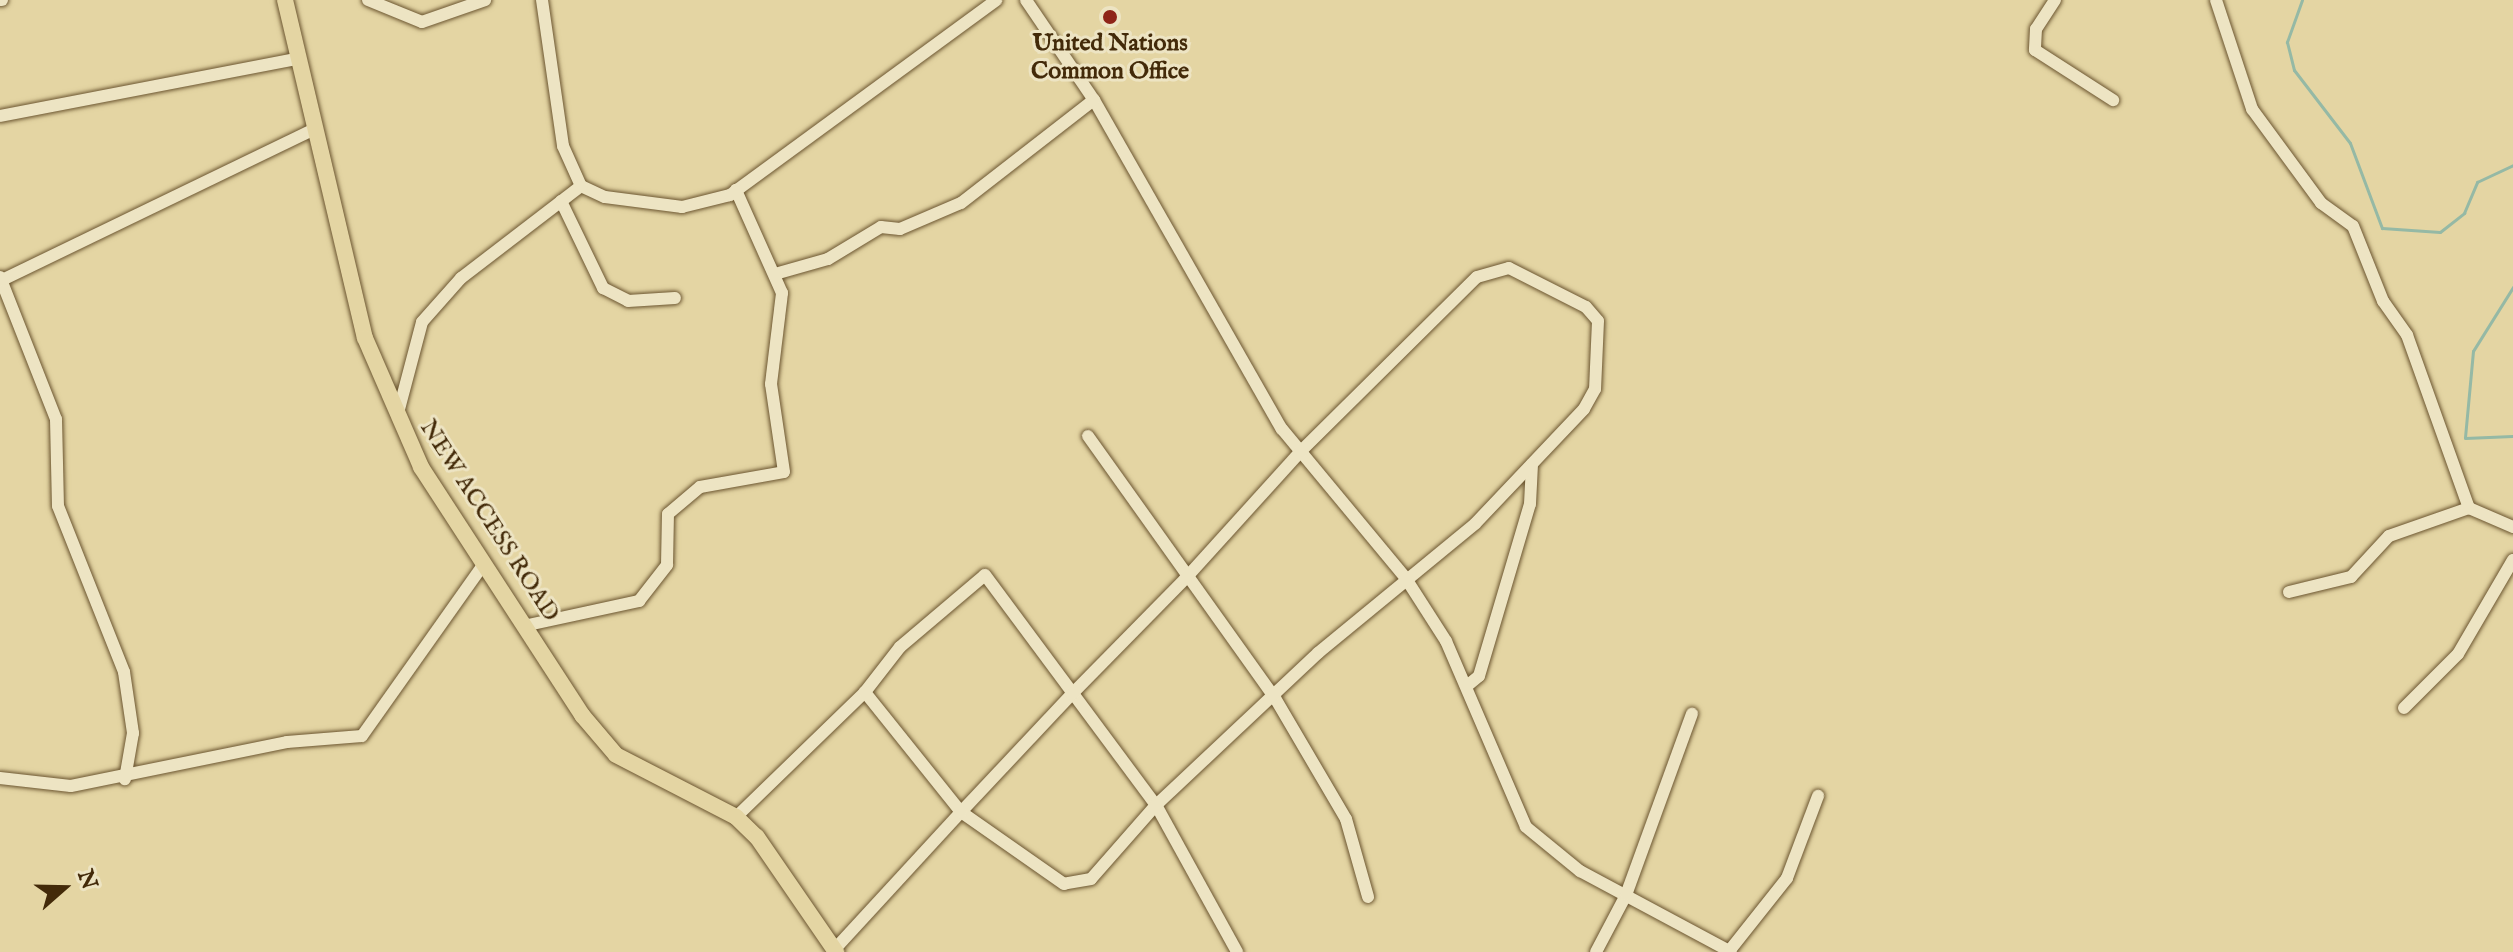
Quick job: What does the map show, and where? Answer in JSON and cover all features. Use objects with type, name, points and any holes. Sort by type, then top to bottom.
[{"type":"main road","name":"NEW ACCESS ROAD","points":[[285,0],[365,338],[396,419],[484,564],[528,625],[582,715],[616,755],[736,817],[781,864],[835,951]]},
{"type":"street","points":[[368,0],[422,22],[485,0]]},
{"type":"street","points":[[542,0],[563,146],[581,186],[605,197],[682,207],[736,190],[996,0]]},
{"type":"street","points":[[1026,0],[1094,100],[1265,402],[1301,451],[1405,577],[1468,685],[1526,827],[1545,849],[1731,951],[1787,878],[1818,796]]},
{"type":"street","points":[[2055,0],[2036,29],[2035,50],[2113,100]]},
{"type":"street","points":[[2216,0],[2252,109],[2321,203],[2353,226],[2383,301],[2407,335],[2469,508]]},
{"type":"street","points":[[0,116],[297,59]]},
{"type":"street","points":[[775,274],[828,259],[881,227],[900,229],[961,203],[1094,100]]},
{"type":"street","points":[[125,779],[133,733],[124,672],[58,506],[56,419],[0,279],[315,129]]},
{"type":"street","points":[[396,419],[422,322],[461,278],[581,186]]},
{"type":"street","points":[[528,625],[639,601],[667,565],[668,514],[700,487],[784,472],[771,400],[783,307],[775,274],[736,190]]},
{"type":"street","points":[[561,201],[603,288],[628,301],[675,298]]},
{"type":"street","points":[[835,951],[961,812],[1422,326],[1498,266],[1586,307],[1598,321],[1595,389],[1532,464],[1475,524],[1405,577],[1156,805],[1105,866],[1077,886],[961,812],[865,692]]},
{"type":"street","points":[[1088,436],[1185,579],[1275,698],[1346,819],[1368,897]]},
{"type":"street","points":[[1468,685],[1479,676],[1530,504],[1532,464]]},
{"type":"street","points":[[2289,592],[2351,577],[2389,536],[2469,508],[2513,527]]},
{"type":"street","points":[[2404,708],[2458,654],[2513,560]]},
{"type":"street","points":[[0,778],[71,786],[125,779],[287,742],[362,736],[484,564]]},
{"type":"street","points":[[736,817],[865,692],[900,647],[985,575],[1156,805],[1237,952]]},
{"type":"street","points":[[1596,952],[1626,895],[1692,714]]},
{"type":"waterway","points":[[2302,0],[2287,42],[2294,70],[2350,143],[2382,228],[2440,232],[2464,213],[2477,182],[2513,165]]},
{"type":"waterway","points":[[2513,287],[2473,351],[2465,438],[2513,436]]},
{"type":"place","name":"United Nations Common Office","points":[[1110,17]]}]
